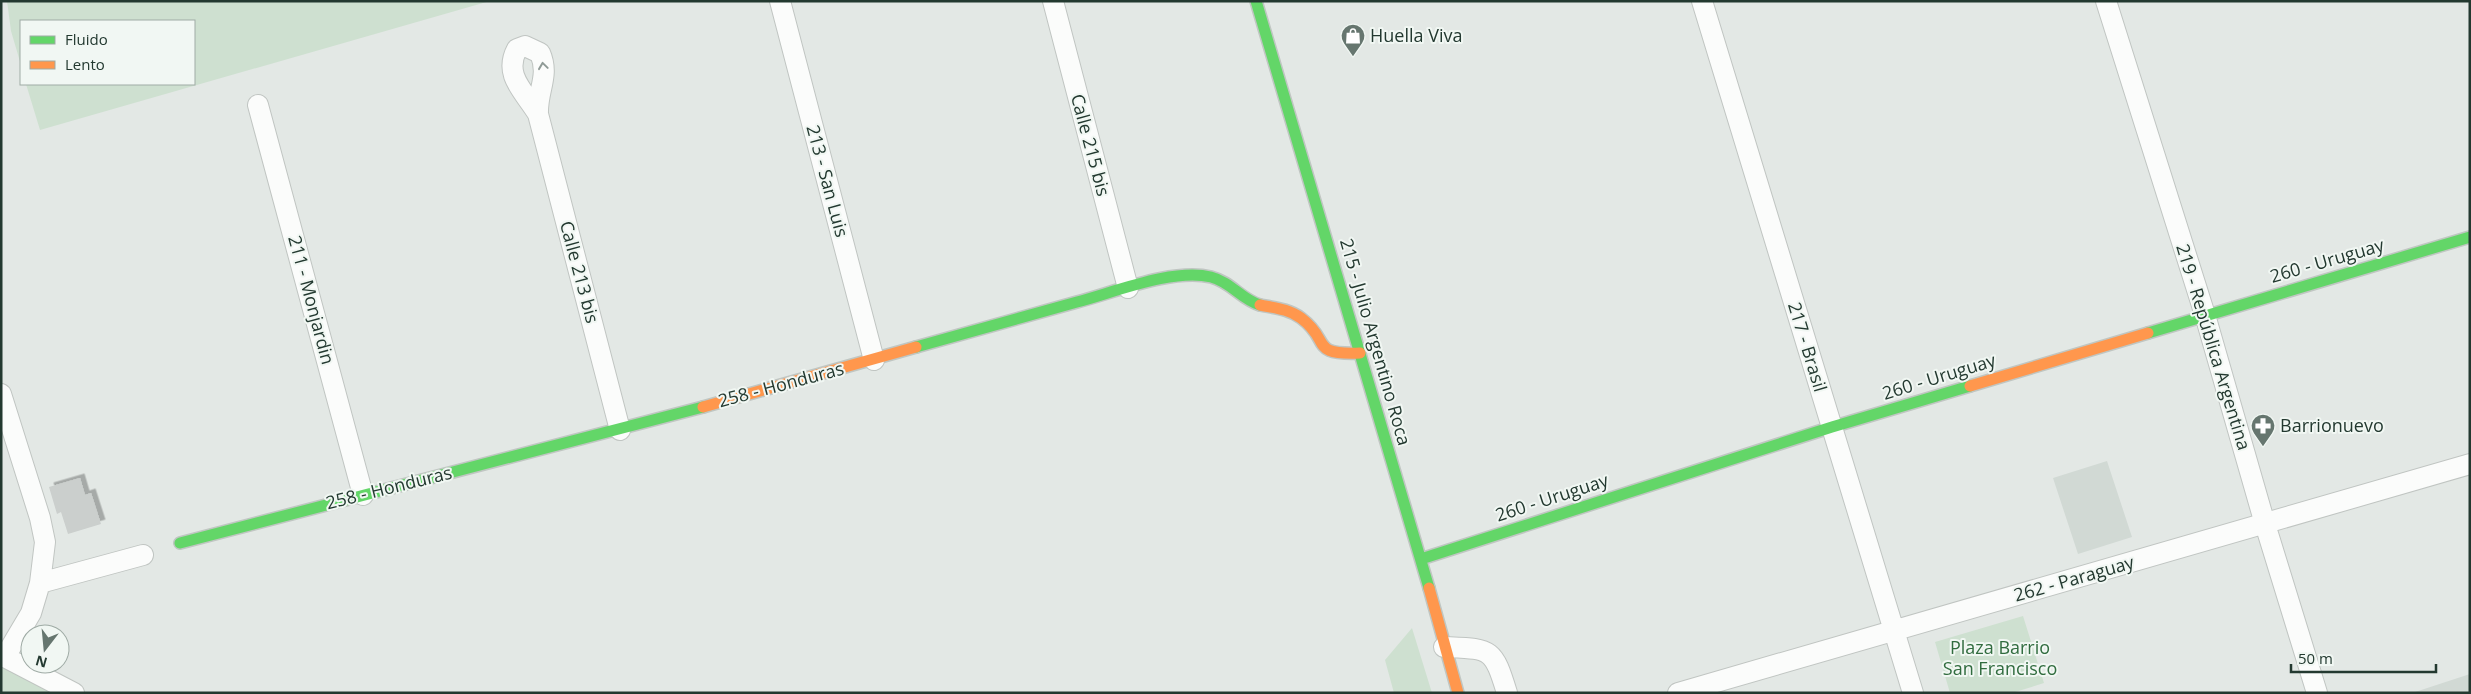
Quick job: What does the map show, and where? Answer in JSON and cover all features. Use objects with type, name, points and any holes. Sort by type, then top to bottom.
[{"type":"street","name":"213 - San Luis","points":[[780,1],[874,360]]},
{"type":"street","name":"Calle 215 bis","points":[[1053,1],[1128,288]]},
{"type":"street","name":"215 - Julio Argentino Roca","points":[[1256,1],[1421,559],[1458,693]]},
{"type":"street","name":"217 - Brasil","points":[[1702,1],[1913,693]]},
{"type":"street","name":"219 - República Argentina","points":[[2106,1],[2205,316],[2265,524],[2317,693]]},
{"type":"street","name":"211 - Monjardin","points":[[258,105],[363,495]]},
{"type":"street","name":"Calle 213 bis","points":[[538,114],[620,430]]},
{"type":"street","name":"260 - Uruguay","points":[[1421,559],[1832,427],[2470,237]]},
{"type":"street","name":"258 - Honduras","points":[[180,543],[620,430],[1128,288],[1204,275],[1224,281],[1241,297],[1256,304],[1288,309],[1304,320],[1314,330],[1325,348],[1334,354],[1360,353]]},
{"type":"street","points":[[1,394],[40,518],[44,542],[40,582],[31,613],[3,656],[74,693]]},
{"type":"street","name":"262 - Paraguay","points":[[1678,693],[2470,464]]},
{"type":"street","points":[[40,582],[143,555]]},
{"type":"street","points":[[1444,646],[1476,648],[1492,654],[1498,664],[1507,693]]},
{"type":"shaded area","points":[[2107,461],[2132,537],[2078,554],[2053,478]]},
{"type":"shaded area","points":[[2470,674],[2470,693],[2412,693]]},
{"type":"green space","points":[[7,1],[490,1],[40,130],[26,85],[195,85],[195,20],[20,20],[20,62],[11,31]]},
{"type":"green space","name":"Plaza Barrio San Francisco","points":[[2023,616],[2044,683],[2012,693],[1950,693],[1935,642]]},
{"type":"green space","points":[[1412,628],[1432,693],[1394,693],[1385,660]]},
{"type":"green space","points":[[1,664],[20,671],[20,674],[27,674],[77,693],[1,693]]},
{"type":"building","points":[[80,478],[85,495],[91,493],[101,524],[68,534],[61,512],[57,514],[49,487]]},
{"type":"traffic: fast","points":[[1256,1],[1429,588]]},
{"type":"traffic: fast","points":[[2148,333],[2470,237]]},
{"type":"traffic: fast","points":[[916,347],[1162,278],[1196,275],[1211,277],[1218,279],[1260,305]]},
{"type":"traffic: fast","points":[[1421,559],[1832,427],[1970,386]]},
{"type":"traffic: fast","points":[[180,543],[703,407]]},
{"type":"traffic: slow","points":[[1260,305],[1287,311],[1301,318],[1316,333],[1323,345],[1333,352],[1360,353]]},
{"type":"traffic: slow","points":[[1970,386],[2148,333]]},
{"type":"traffic: slow","points":[[703,407],[916,347]]},
{"type":"traffic: slow","points":[[1429,588],[1458,693]]},
{"type":"place","name":"Huella Viva","points":[[1353,57]]},
{"type":"place","name":"Barrionuevo","points":[[2263,447]]}]
